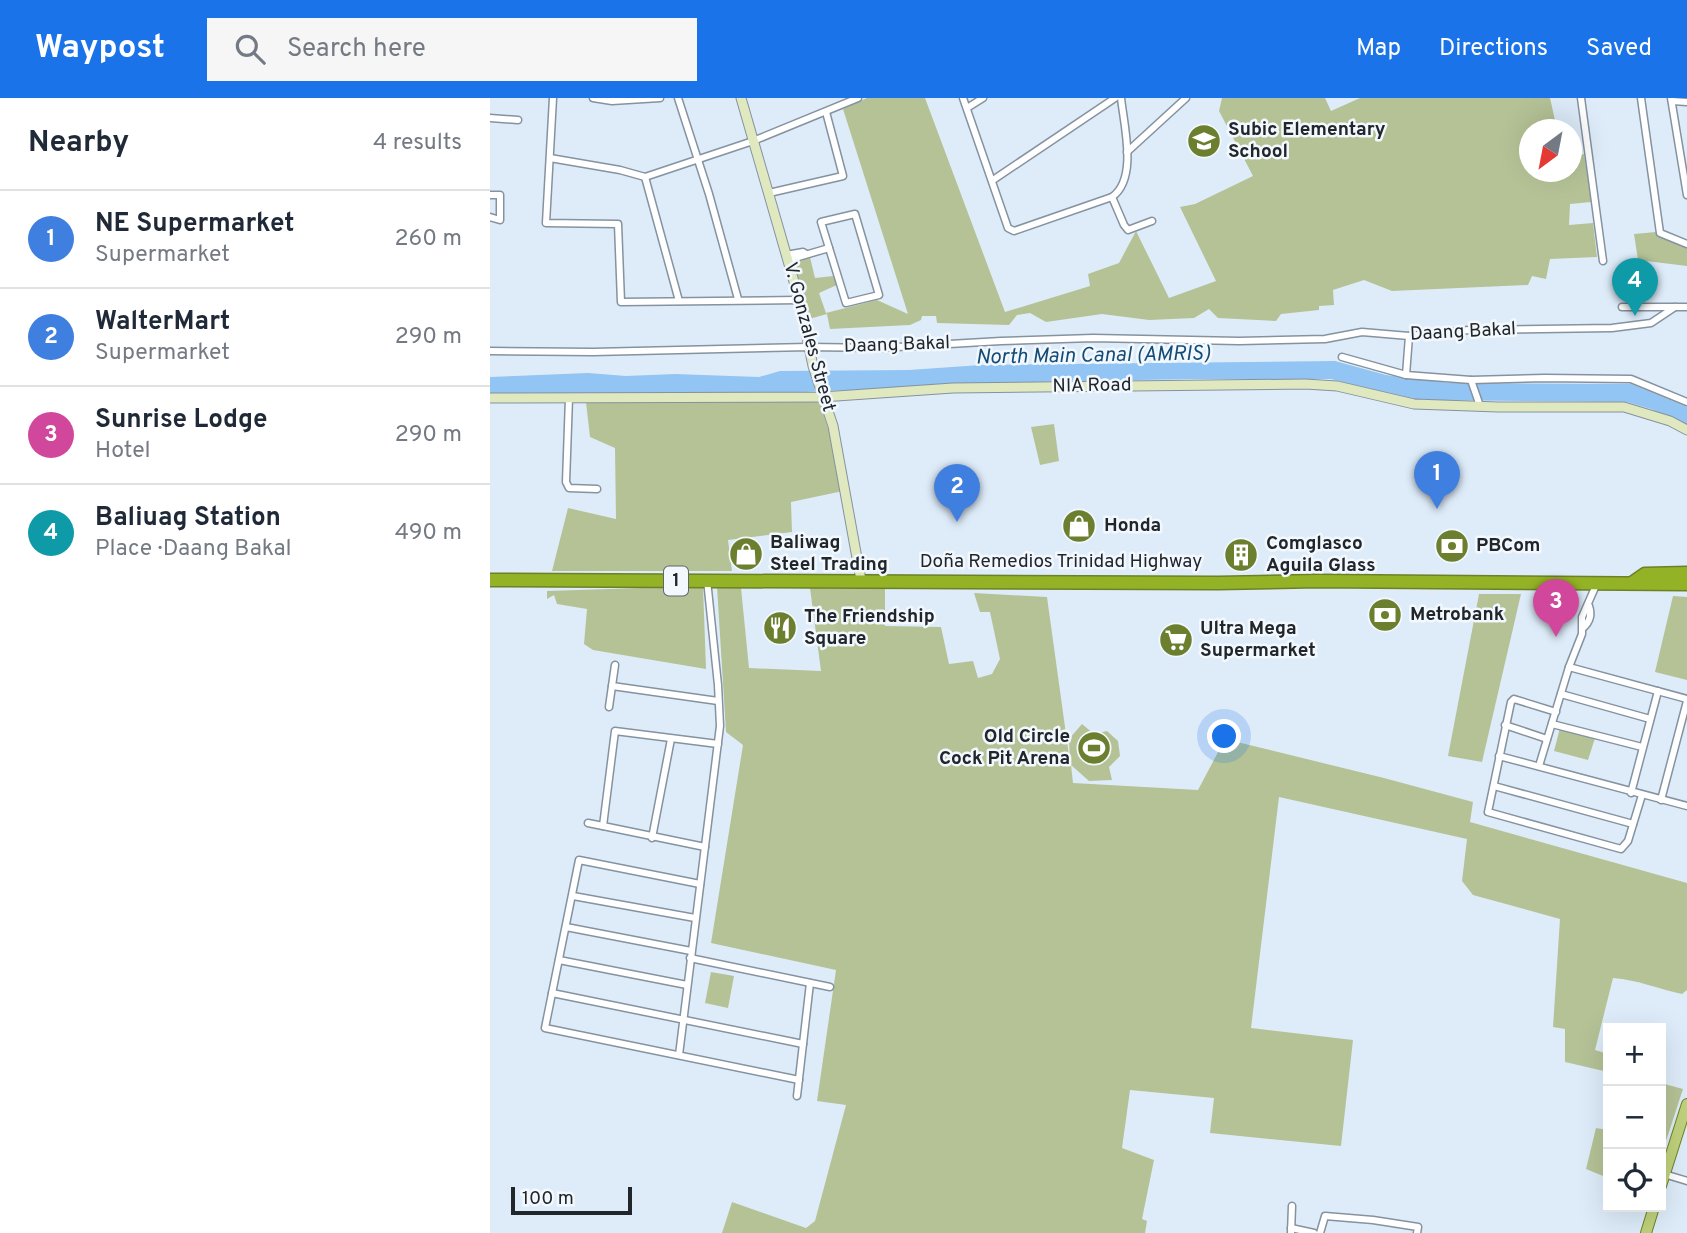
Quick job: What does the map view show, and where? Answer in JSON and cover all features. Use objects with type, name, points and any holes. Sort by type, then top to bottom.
[{"type":"highway","name":"Doña Remedios Trinidad Highway","points":[[490,580],[1631,584],[1645,574],[1687,573]]},
{"type":"highway","name":"Doña Remedios Trinidad Highway","points":[[1631,584],[1640,592],[1687,593]]},
{"type":"highway","name":"1","points":[[1631,584],[1687,584]]},
{"type":"main road","points":[[1666,1168],[1687,1104]]},
{"type":"main road","points":[[1646,1233],[1652,1212]]},
{"type":"street","points":[[552,98],[546,223],[618,224],[621,302],[799,300]]},
{"type":"street","points":[[593,98],[612,101],[660,98]]},
{"type":"street","points":[[678,98],[738,299]]},
{"type":"street","name":"V. Gonzales Street","points":[[741,98],[799,300],[813,366],[838,452],[861,580]]},
{"type":"street","points":[[551,158],[645,177],[753,141],[858,98]]},
{"type":"street","points":[[963,98],[1008,228],[1014,231],[1112,197],[1122,188],[1128,173],[1121,98]]},
{"type":"street","points":[[967,108],[983,98]]},
{"type":"street","points":[[993,180],[1115,98]]},
{"type":"street","points":[[1126,152],[1185,98]]},
{"type":"street","points":[[1581,98],[1603,261]]},
{"type":"street","points":[[1641,98],[1660,233],[1687,244]]},
{"type":"street","points":[[1687,102],[1672,100],[1683,149],[1687,195]]},
{"type":"street","points":[[769,193],[842,176],[826,113]]},
{"type":"street","points":[[490,118],[518,120]]},
{"type":"street","points":[[645,177],[679,301]]},
{"type":"street","points":[[490,195],[500,195],[500,220],[490,218]]},
{"type":"street","points":[[1112,197],[1128,230],[1152,221]]},
{"type":"street","points":[[855,214],[879,295],[846,303],[829,248],[821,222],[855,214]]},
{"type":"street","points":[[787,258],[803,252],[806,254],[829,248]]},
{"type":"street","name":"Daang Bakal","points":[[1622,307],[1687,307]]},
{"type":"street","name":"Daang Bakal","points":[[490,351],[880,348],[1079,339],[1238,341],[1325,339],[1362,332],[1409,336],[1469,330],[1612,328],[1651,323],[1675,307]]},
{"type":"street","points":[[1406,375],[1409,336]]},
{"type":"street","points":[[1342,357],[1406,375],[1472,383],[1545,377],[1631,379],[1687,402]]},
{"type":"street","points":[[1472,383],[1479,402]]},
{"type":"street","name":"NIA Road","points":[[490,398],[822,394],[953,387],[1305,384],[1337,386],[1414,404],[1479,402],[1623,407],[1670,421],[1687,430]]},
{"type":"street","points":[[569,398],[566,482],[569,488],[597,489]]},
{"type":"street","points":[[679,1055],[718,744],[718,701],[707,580]]},
{"type":"street","points":[[1539,766],[1569,667],[1583,628],[1588,623],[1591,613],[1588,606],[1597,583]]},
{"type":"street","points":[[609,707],[615,665]]},
{"type":"street","points":[[1569,667],[1687,700],[1661,800]]},
{"type":"street","points":[[612,686],[718,701]]},
{"type":"street","points":[[1631,793],[1658,691]]},
{"type":"street","points":[[1561,694],[1650,719]]},
{"type":"street","points":[[1556,712],[1514,699],[1511,702],[1488,812],[1612,848],[1625,847],[1642,795]]},
{"type":"street","points":[[1552,724],[1642,747]]},
{"type":"street","points":[[1505,726],[1547,739]]},
{"type":"street","points":[[603,826],[615,731],[718,744]]},
{"type":"street","points":[[652,838],[671,739]]},
{"type":"street","points":[[1499,756],[1687,806]]},
{"type":"street","points":[[1494,786],[1633,824]]},
{"type":"street","points":[[588,823],[705,847]]},
{"type":"street","points":[[700,884],[579,860],[545,1028],[799,1080]]},
{"type":"street","points":[[573,896],[695,918]]},
{"type":"street","points":[[566,927],[830,987]]},
{"type":"street","points":[[559,960],[687,985]]},
{"type":"street","points":[[797,1096],[810,983]]},
{"type":"street","points":[[552,993],[803,1044]]},
{"type":"street","points":[[1666,1175],[1687,1181]]},
{"type":"street","points":[[1292,1206],[1291,1230],[1314,1233]]},
{"type":"street","points":[[1320,1233],[1325,1216],[1418,1227],[1417,1233]]},
{"type":"green space","points":[[867,98],[925,98],[1005,312],[1090,286],[1088,274],[1119,263],[1136,231],[1169,298],[1216,281],[1180,207],[1195,204],[1253,176],[1219,111],[1222,98],[1325,98],[1331,111],[1360,98],[1550,98],[1555,119],[1519,119],[1519,182],[1582,182],[1584,154],[1591,202],[1570,204],[1569,225],[1593,223],[1597,257],[1550,259],[1546,279],[1532,276],[1528,285],[1392,291],[1364,280],[1333,290],[1334,305],[1319,306],[1319,310],[1281,314],[1276,321],[1218,318],[1209,309],[1194,318],[1149,320],[1102,314],[1046,322],[1030,313],[1017,315],[1009,325],[937,323],[936,316],[922,316],[921,320],[910,325],[830,329],[827,314],[809,319],[794,264],[810,257],[815,278],[833,276],[837,285],[819,293],[826,313],[877,300],[908,314],[843,109]]},
{"type":"green space","points":[[1656,232],[1687,245],[1687,266],[1638,260],[1634,234]]},
{"type":"green space","points":[[819,401],[837,456],[843,491],[791,502],[792,532],[728,540],[732,571],[552,571],[568,508],[616,519],[615,448],[590,437],[586,402]]},
{"type":"green space","points":[[1054,424],[1059,461],[1040,465],[1031,427]]},
{"type":"green space","points":[[703,586],[706,669],[593,650],[584,644],[587,609],[557,604],[554,595],[547,599],[547,591]]},
{"type":"green space","points":[[717,587],[741,588],[749,668],[821,671],[810,588],[885,589],[885,626],[941,627],[949,664],[973,661],[978,678],[992,674],[1000,659],[990,612],[980,612],[974,593],[1047,597],[1070,763],[1069,739],[1082,724],[1094,734],[1107,731],[1118,741],[1120,756],[1109,767],[1112,780],[1089,781],[1071,765],[1073,783],[1198,790],[1225,739],[1473,802],[1470,822],[1687,883],[1687,990],[1682,994],[1613,978],[1595,1050],[1603,1052],[1603,1071],[1565,1062],[1565,1029],[1553,1027],[1560,919],[1473,895],[1462,881],[1467,839],[1279,797],[1251,1028],[1353,1040],[1341,1146],[1210,1133],[1214,1098],[1130,1090],[1122,1148],[1154,1160],[1142,1219],[1147,1221],[1145,1233],[722,1233],[732,1202],[806,1228],[815,1221],[846,1105],[817,1101],[836,970],[711,943],[743,745],[726,732]]},
{"type":"green space","points":[[1479,594],[1521,594],[1482,762],[1448,756]]},
{"type":"green space","points":[[1673,596],[1687,597],[1687,680],[1655,672]]},
{"type":"green space","points":[[1560,728],[1595,738],[1588,760],[1554,751]]},
{"type":"green space","points":[[711,972],[734,976],[728,1008],[705,1003]]},
{"type":"green space","points":[[1666,1084],[1683,1089],[1666,1141]]},
{"type":"green space","points":[[1596,1128],[1603,1129],[1603,1176],[1586,1169]]},
{"type":"water","name":"North Main Canal (AMRIS)","points":[[1335,361],[1386,375],[1448,383],[1631,384],[1687,407],[1687,427],[1651,409],[1627,402],[1425,400],[1396,397],[1331,379],[1034,382],[804,392],[490,395],[490,377],[588,373],[626,376],[675,374],[759,377],[780,371],[909,370],[981,365]]},
{"type":"place","name":"Subic Elementary School","points":[[1204,141]]},
{"type":"place","name":"Baliuag Station","points":[[1635,316]]},
{"type":"place","name":"NE Supermarket","points":[[1437,509]]},
{"type":"place","name":"WalterMart","points":[[957,522]]},
{"type":"place","name":"Honda","points":[[1079,526]]},
{"type":"place","name":"PBCom","points":[[1452,546]]},
{"type":"place","name":"Baliwag Steel Trading","points":[[746,554]]},
{"type":"place","name":"Comglasco Aguila Glass","points":[[1241,555]]},
{"type":"place","name":"Metrobank","points":[[1385,615]]},
{"type":"place","name":"The Friendship Square","points":[[780,628]]},
{"type":"place","name":"Sunrise Lodge","points":[[1556,637]]},
{"type":"place","name":"Ultra Mega Supermarket","points":[[1176,640]]},
{"type":"place","name":"Old Circle Cock Pit Arena","points":[[1094,748]]}]
